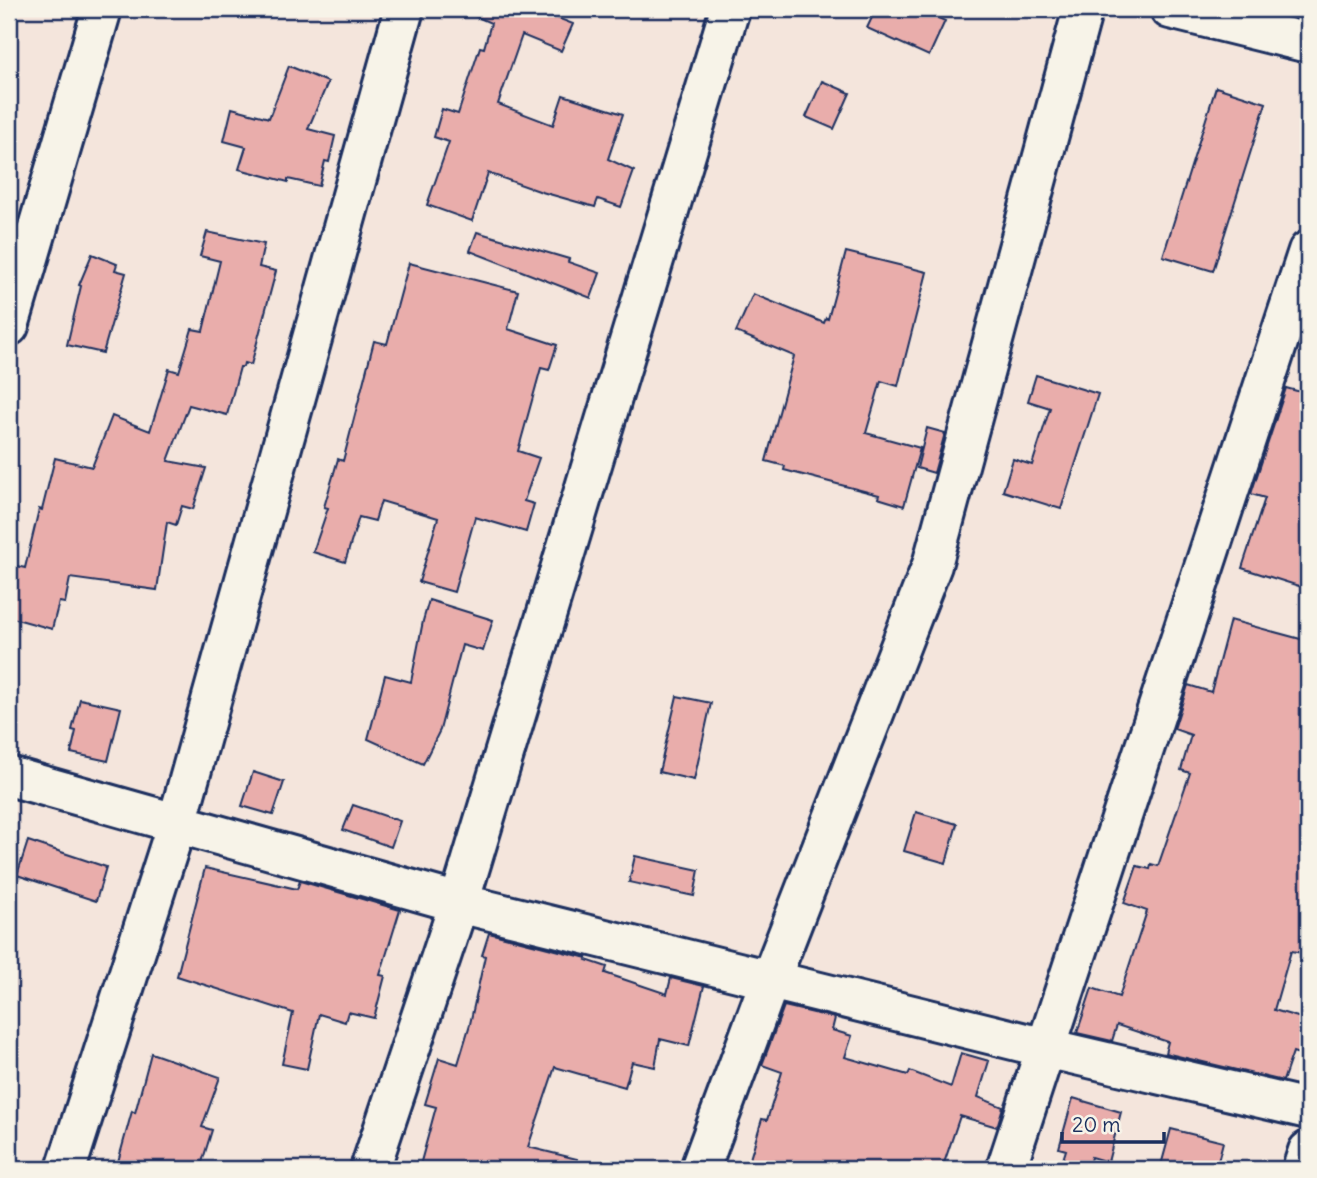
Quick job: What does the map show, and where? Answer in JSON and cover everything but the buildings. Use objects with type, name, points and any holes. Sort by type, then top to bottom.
[{"type":"street","points":[[9,326],[102,9]]},
{"type":"street","points":[[66,1169],[177,823],[404,9]]},
{"type":"street","points":[[370,1169],[459,903],[730,9]]},
{"type":"street","points":[[700,1169],[770,980],[932,565],[1083,9]]},
{"type":"street","points":[[1170,9],[1308,43]]},
{"type":"street","points":[[1006,1169],[1308,251]]},
{"type":"street","points":[[9,776],[459,903],[1308,1110]]},
{"type":"street","points":[[1302,1169],[1308,1151]]}]
